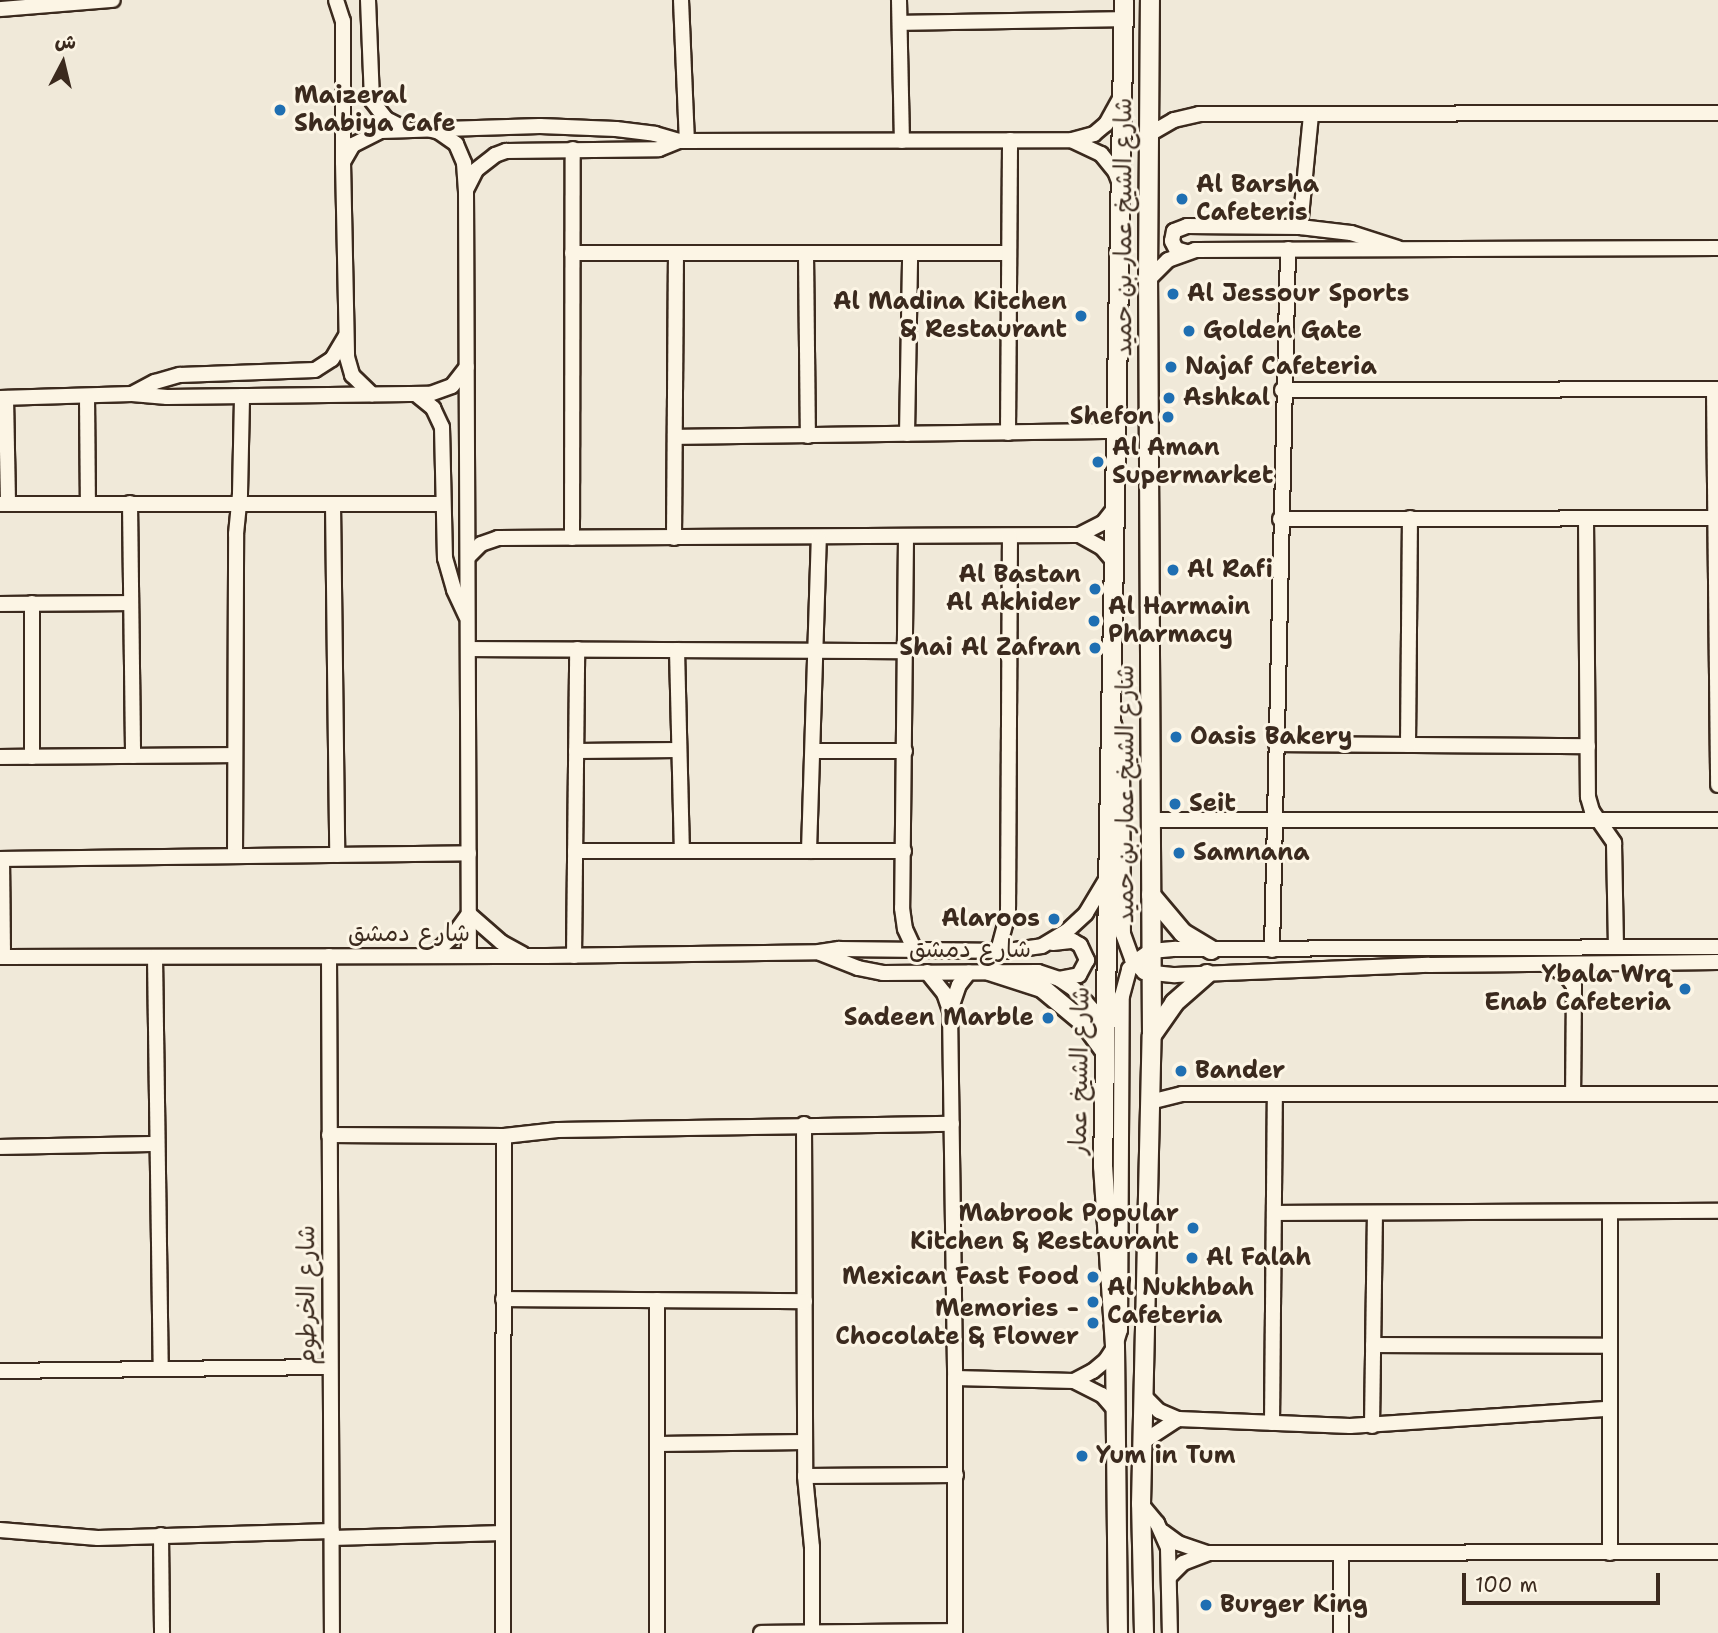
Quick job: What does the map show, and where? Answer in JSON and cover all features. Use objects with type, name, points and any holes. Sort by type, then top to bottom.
[{"type":"main road","name":"شارع الشيخ عمار بن حميد","points":[[1114,509],[1124,0]]},
{"type":"main road","name":"شارع الشيخ عمار بن حميد","points":[[1141,1504],[1152,1035],[1148,281],[1150,0]]},
{"type":"main road","name":"شارع الشيخ عمار","points":[[1114,509],[1113,723],[1106,880],[1104,1210],[1115,1346],[1118,1633]]},
{"type":"main road","points":[[1151,895],[1183,933],[1211,950]]},
{"type":"main road","points":[[989,971],[1042,988],[1085,1024],[1105,1052]]},
{"type":"main road","points":[[1152,1035],[1174,1003],[1207,974]]},
{"type":"main road","points":[[1141,1504],[1144,1633]]},
{"type":"street","points":[[0,9],[113,0]]},
{"type":"street","points":[[336,0],[343,21],[346,332],[352,375],[372,394]]},
{"type":"street","points":[[368,0],[372,101],[386,119],[409,130]]},
{"type":"street","points":[[681,0],[683,141]]},
{"type":"street","points":[[899,0],[902,141]]},
{"type":"street","points":[[900,23],[1124,19]]},
{"type":"street","points":[[343,162],[353,145],[371,134],[428,129],[578,126],[655,134],[683,141],[1072,140],[1094,134],[1106,124],[1116,110],[1122,91]]},
{"type":"street","points":[[1148,135],[1174,120],[1199,114],[1718,113]]},
{"type":"street","points":[[1300,227],[1311,115]]},
{"type":"street","points":[[428,129],[448,137],[461,153],[466,191],[469,956]]},
{"type":"street","points":[[1008,433],[1010,140]]},
{"type":"street","points":[[1072,140],[1092,148],[1109,162],[1122,191]]},
{"type":"street","points":[[466,191],[476,170],[495,155],[518,150],[659,149],[683,141]]},
{"type":"street","points":[[572,538],[573,149]]},
{"type":"street","points":[[1403,250],[1351,233],[1300,227],[1182,226],[1174,231],[1172,241],[1177,249],[1186,252],[1288,248],[1403,250],[1718,248]]},
{"type":"street","points":[[1272,950],[1282,390],[1288,248]]},
{"type":"street","points":[[1148,281],[1168,260],[1186,252]]},
{"type":"street","points":[[572,253],[1009,253]]},
{"type":"street","points":[[674,538],[676,254]]},
{"type":"street","points":[[806,254],[808,436]]},
{"type":"street","points":[[907,434],[910,254]]},
{"type":"street","points":[[132,394],[155,382],[180,375],[315,370],[339,351],[346,332]]},
{"type":"street","points":[[443,504],[4,504],[3,398],[132,394],[167,397],[417,395],[445,390],[458,380],[467,367]]},
{"type":"street","points":[[1282,390],[1716,389],[1718,785]]},
{"type":"street","points":[[417,395],[433,408],[442,426],[443,504],[449,574],[469,620]]},
{"type":"street","points":[[235,856],[236,526],[240,503],[242,396]]},
{"type":"street","points":[[87,397],[88,503]]},
{"type":"street","points":[[675,437],[1116,431]]},
{"type":"street","points":[[130,503],[133,756]]},
{"type":"street","points":[[333,504],[337,855]]},
{"type":"street","points":[[468,557],[481,544],[498,538],[906,538],[1079,535],[1103,523],[1114,509]]},
{"type":"street","points":[[1408,745],[1410,518]]},
{"type":"street","points":[[1586,518],[1589,804],[1614,843],[1616,946]]},
{"type":"street","points":[[1280,519],[1715,518]]},
{"type":"street","points":[[468,519],[478,530],[498,538]]},
{"type":"street","points":[[1079,535],[1102,548],[1115,563]]},
{"type":"street","points":[[998,951],[1008,913],[1010,536]]},
{"type":"street","points":[[809,851],[819,538]]},
{"type":"street","points":[[906,538],[903,918],[915,950]]},
{"type":"street","points":[[32,603],[32,757]]},
{"type":"street","points":[[0,604],[131,603]]},
{"type":"street","points":[[469,649],[905,651]]},
{"type":"street","points":[[574,956],[577,649]]},
{"type":"street","points":[[677,650],[682,851]]},
{"type":"street","points":[[1113,723],[1122,755],[1123,934],[1135,963],[1151,974],[1718,962]]},
{"type":"street","points":[[1276,744],[1588,746]]},
{"type":"street","points":[[576,751],[678,750]]},
{"type":"street","points":[[813,751],[905,751]]},
{"type":"street","points":[[0,757],[235,755]]},
{"type":"street","points":[[1150,820],[1718,820]]},
{"type":"street","points":[[575,851],[904,851]]},
{"type":"street","points":[[2,957],[1,859],[469,853]]},
{"type":"street","name":"شارع دمشق","points":[[2,957],[574,956],[819,952],[839,949],[998,951],[1042,946],[1077,922],[1094,902],[1106,880]]},
{"type":"street","points":[[469,914],[501,942],[525,956]]},
{"type":"street","points":[[431,956],[452,937],[469,914]]},
{"type":"street","points":[[1042,946],[1073,942],[1085,952],[1087,960],[1079,975],[1059,979]]},
{"type":"street","points":[[1074,1381],[1100,1366],[1115,1346],[1122,1316],[1122,996],[1124,982],[1135,963],[1151,951],[1718,947]]},
{"type":"street","name":"شارع دمشق","points":[[819,952],[871,971],[1026,971],[1059,979],[1080,995],[1105,1024]]},
{"type":"street","name":"شارع الخرطوم","points":[[329,956],[332,1633]]},
{"type":"street","points":[[155,957],[162,1369]]},
{"type":"street","points":[[1574,986],[1601,963]]},
{"type":"street","points":[[1549,964],[1574,986],[1573,1094]]},
{"type":"street","points":[[927,972],[944,992],[950,1010]]},
{"type":"street","points":[[761,1633],[955,1632],[956,1378],[950,1010],[955,993],[969,972]]},
{"type":"street","points":[[1150,1102],[1182,1094],[1718,1094]]},
{"type":"street","points":[[1272,1423],[1275,1095]]},
{"type":"street","points":[[329,1135],[504,1136],[558,1130],[804,1124],[952,1124]]},
{"type":"street","points":[[804,1124],[804,1476],[812,1547],[812,1633]]},
{"type":"street","points":[[503,1633],[504,1136]]},
{"type":"street","points":[[0,1147],[157,1144]]},
{"type":"street","points":[[1274,1213],[1718,1211]]},
{"type":"street","points":[[1610,1212],[1610,1553]]},
{"type":"street","points":[[1371,1426],[1375,1213]]},
{"type":"street","points":[[503,1299],[805,1301]]},
{"type":"street","points":[[657,1300],[657,1633]]},
{"type":"street","points":[[1373,1345],[1609,1346]]},
{"type":"street","points":[[0,1371],[330,1367]]},
{"type":"street","points":[[956,1378],[1074,1381],[1094,1389],[1116,1411]]},
{"type":"street","points":[[1143,1396],[1159,1411],[1178,1419],[1371,1426],[1608,1409]]},
{"type":"street","points":[[1143,1441],[1178,1419]]},
{"type":"street","points":[[658,1444],[805,1442]]},
{"type":"street","points":[[804,1476],[956,1475]]},
{"type":"street","points":[[1141,1504],[1162,1531],[1178,1543],[1209,1553],[1718,1552]]},
{"type":"street","points":[[0,1530],[98,1538],[161,1535],[503,1533]]},
{"type":"street","points":[[1162,1531],[1168,1549],[1170,1633]]},
{"type":"street","points":[[161,1535],[162,1633]]},
{"type":"street","points":[[1170,1576],[1183,1563],[1209,1553]]},
{"type":"street","points":[[1341,1553],[1341,1633]]},
{"type":"place","name":"Maizeral Shabiya Cafe","points":[[280,110]]},
{"type":"place","name":"Al Barsha Cafeteris","points":[[1182,199]]},
{"type":"place","name":"Al Jessour Sports","points":[[1173,294]]},
{"type":"place","name":"Al Madina Kitchen & Restaurant","points":[[1081,316]]},
{"type":"place","name":"Golden Gate","points":[[1189,331]]},
{"type":"place","name":"Najaf Cafeteria","points":[[1171,367]]},
{"type":"place","name":"Ashkal","points":[[1169,398]]},
{"type":"place","name":"Shefon","points":[[1168,417]]},
{"type":"place","name":"Al Aman Supermarket","points":[[1098,462]]},
{"type":"place","name":"Al Rafi","points":[[1173,570]]},
{"type":"place","name":"Al Bastan Al Akhider","points":[[1095,589]]},
{"type":"place","name":"Al Harmain Pharmacy","points":[[1094,621]]},
{"type":"place","name":"Shai Al Zafran","points":[[1095,648]]},
{"type":"place","name":"Oasis Bakery","points":[[1176,737]]},
{"type":"place","name":"Seit","points":[[1175,804]]},
{"type":"place","name":"Samnana","points":[[1179,853]]},
{"type":"place","name":"Alaroos","points":[[1054,919]]},
{"type":"place","name":"Ybala Wrq Enab Cafeteria","points":[[1685,989]]},
{"type":"place","name":"Sadeen Marble","points":[[1048,1018]]},
{"type":"place","name":"Bander","points":[[1181,1071]]},
{"type":"place","name":"Mabrook Popular Kitchen & Restaurant","points":[[1193,1228]]},
{"type":"place","name":"Al Falah","points":[[1192,1258]]},
{"type":"place","name":"Mexican Fast Food","points":[[1093,1277]]},
{"type":"place","name":"Al Nukhbah Cafeteria","points":[[1093,1302]]},
{"type":"place","name":"Memories - Chocolate & Flower","points":[[1093,1323]]},
{"type":"place","name":"Yum in Tum","points":[[1082,1456]]},
{"type":"place","name":"Burger King","points":[[1206,1605]]}]
